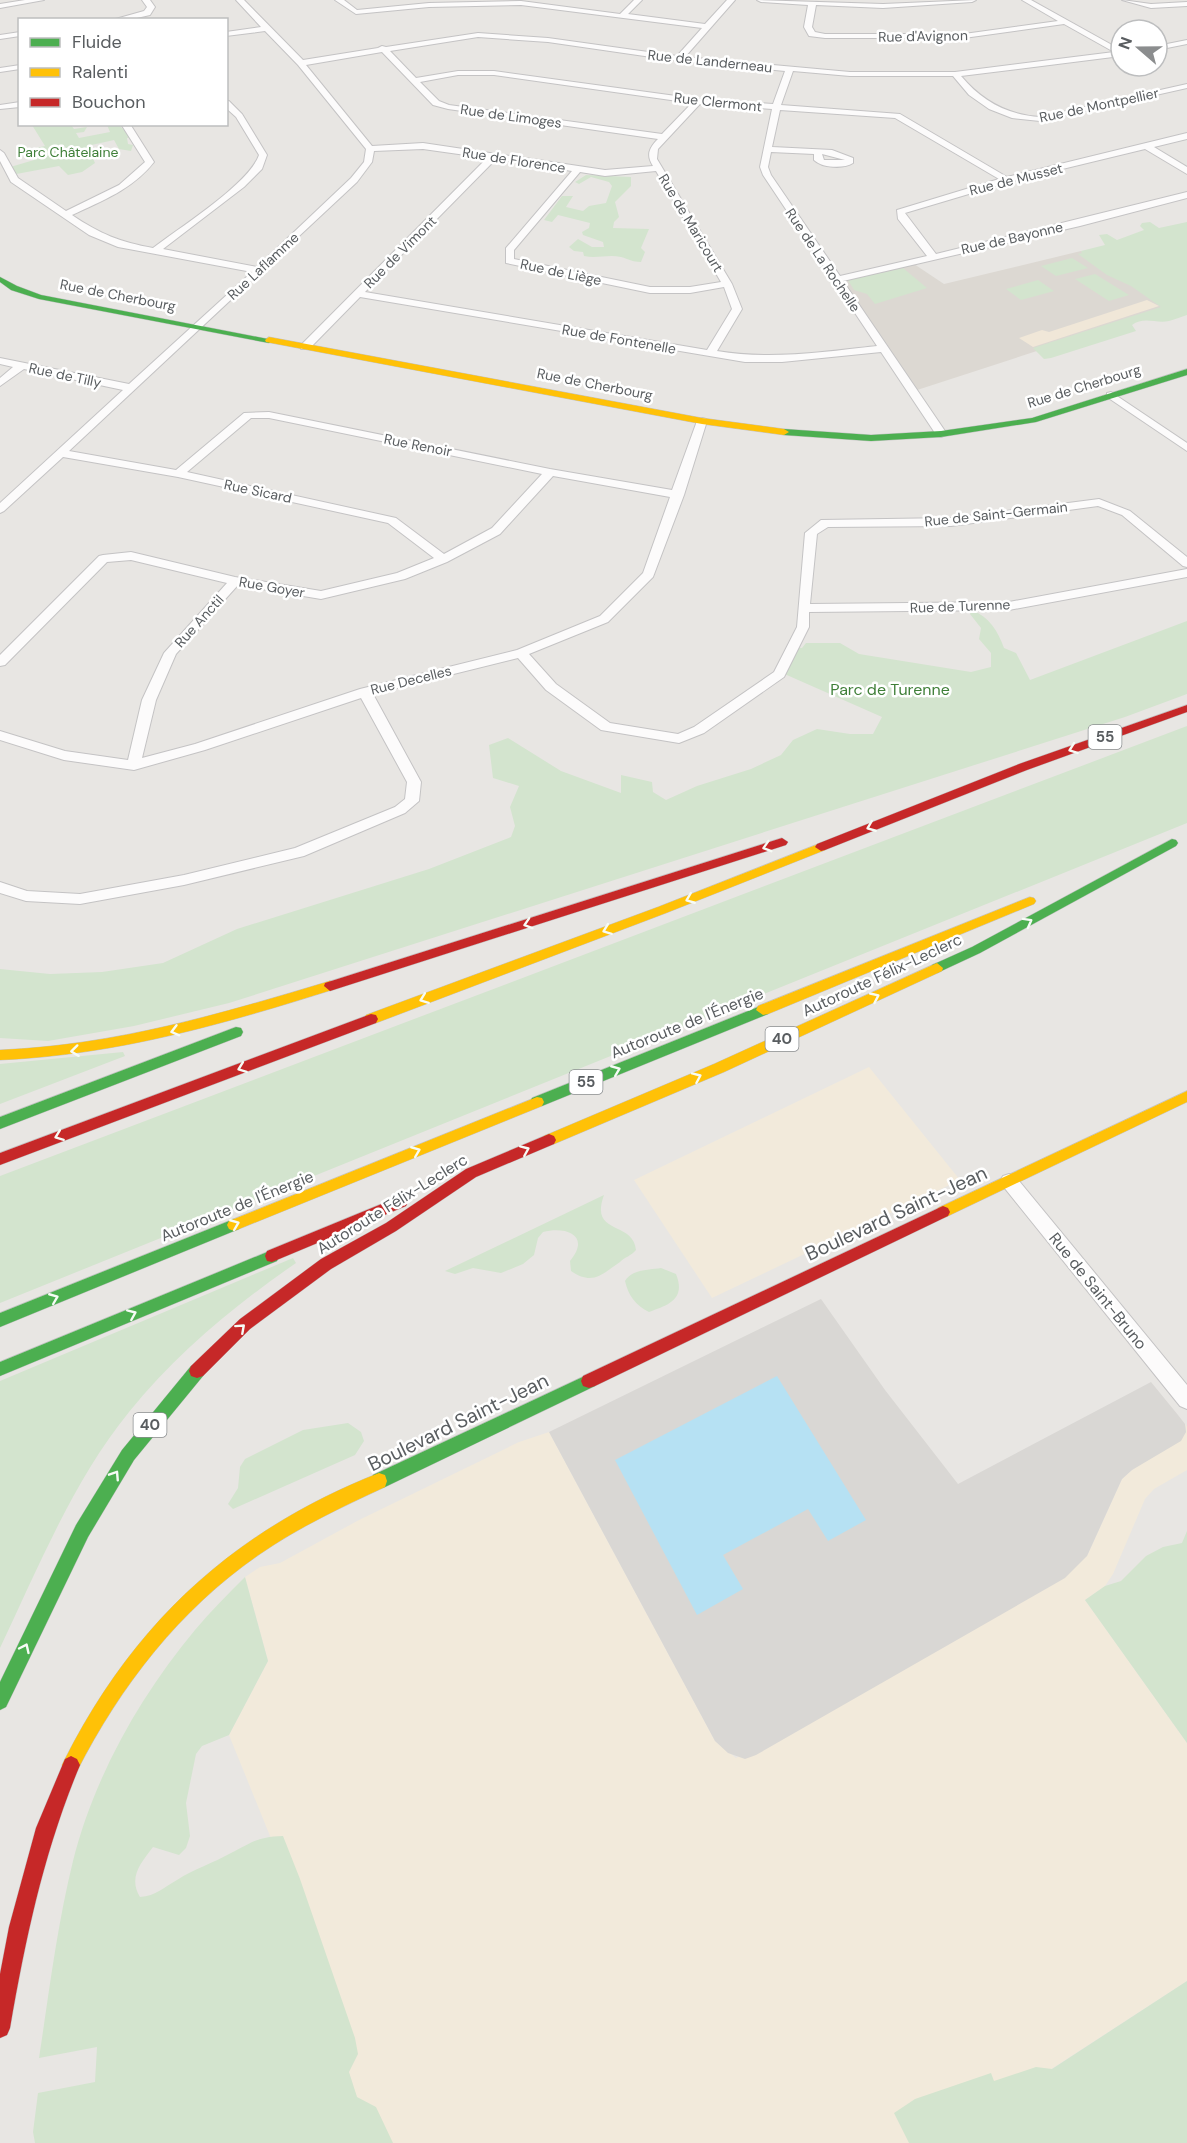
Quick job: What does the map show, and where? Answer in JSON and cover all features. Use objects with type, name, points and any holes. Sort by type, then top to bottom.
[{"type":"main road","name":"Rue de Cherbourg","points":[[0,279],[14,288],[39,297],[702,421],[804,435],[871,438],[941,434],[1033,420],[1187,372]]},
{"type":"main road","name":"55","points":[[0,1159],[662,910],[1023,767],[1187,708]]},
{"type":"main road","points":[[844,823],[1023,767]]},
{"type":"main road","points":[[0,1055],[69,1052],[133,1041],[226,1017],[392,967],[800,837]]},
{"type":"main road","name":"Autoroute de l'Énergie","points":[[0,1320],[1187,837]]},
{"type":"main road","name":"Autoroute Félix-Leclerc","points":[[0,1701],[59,1576],[96,1505],[128,1455],[174,1395],[228,1340],[284,1293],[326,1264],[391,1227],[471,1173],[729,1063],[976,950],[1172,843]]},
{"type":"main road","points":[[0,1123],[145,1069],[392,967]]},
{"type":"main road","name":"Boulevard Saint-Jean","points":[[0,2028],[32,1869],[46,1825],[73,1762],[106,1704],[139,1657],[176,1614],[216,1576],[272,1537],[370,1485],[1187,1096]]},
{"type":"main road","points":[[0,1369],[471,1173]]},
{"type":"street","points":[[0,6],[40,0]]},
{"type":"street","points":[[124,18],[147,13],[151,7],[146,0]]},
{"type":"street","points":[[240,0],[301,63],[370,149]]},
{"type":"street","points":[[339,0],[356,12],[429,5],[521,3],[708,27]]},
{"type":"street","points":[[623,15],[638,0]]},
{"type":"street","points":[[679,59],[731,0]]},
{"type":"street","points":[[761,0],[883,6],[972,0]]},
{"type":"street","points":[[1026,0],[1109,46]]},
{"type":"street","points":[[1126,0],[1151,6],[1187,4]]},
{"type":"street","name":"Rue d'Avignon","points":[[812,4],[808,27],[812,34],[825,36],[964,36],[1064,22]]},
{"type":"street","points":[[228,34],[267,28]]},
{"type":"street","points":[[0,37],[18,34]]},
{"type":"street","name":"Rue de Landerneau","points":[[301,63],[382,48],[478,35],[548,40],[679,59],[850,74],[955,74],[1109,55]]},
{"type":"street","points":[[1169,46],[1187,42]]},
{"type":"street","points":[[1177,44],[1187,50]]},
{"type":"street","name":"Rue de Limoges","points":[[382,48],[436,103],[447,107],[662,137]]},
{"type":"street","points":[[0,70],[18,67]]},
{"type":"street","name":"Rue de La Rochelle","points":[[789,70],[776,108],[767,149],[764,166],[767,175],[941,434]]},
{"type":"street","name":"Rue Clermont","points":[[415,81],[458,73],[494,73],[698,101],[897,116],[1006,180]]},
{"type":"street","name":"Rue de Montpellier","points":[[955,74],[969,92],[988,105],[1011,116],[1026,119],[1040,119],[1187,86]]},
{"type":"street","points":[[662,137],[698,101]]},
{"type":"street","points":[[0,107],[18,104]]},
{"type":"street","points":[[156,250],[241,185],[259,167],[263,155],[239,116],[228,105]]},
{"type":"street","points":[[65,214],[115,191],[140,174],[150,162],[126,126]]},
{"type":"street","name":"Rue de Musset","points":[[933,257],[901,215],[903,210],[1006,180],[1187,136]]},
{"type":"street","name":"Rue de Maricourt","points":[[662,137],[654,148],[653,159],[727,284],[737,309],[710,354]]},
{"type":"street","name":"Rue de Florence","points":[[370,149],[423,146],[605,173],[657,168]]},
{"type":"street","points":[[1147,146],[1187,171]]},
{"type":"street","name":"Rue Laflamme","points":[[0,509],[260,270],[354,180],[368,162],[370,149]]},
{"type":"street","points":[[767,149],[818,153]]},
{"type":"street","points":[[0,153],[14,180],[92,232],[118,244],[260,270]]},
{"type":"street","name":"Rue de Vimont","points":[[305,347],[494,156]]},
{"type":"street","name":"Rue de Liège","points":[[577,170],[509,250],[509,261],[650,290],[690,290],[727,284]]},
{"type":"street","name":"Rue de Bayonne","points":[[837,280],[1187,195]]},
{"type":"street","name":"Rue de Fontenelle","points":[[357,294],[745,359],[782,359],[882,349]]},
{"type":"street","name":"Rue de Tilly","points":[[0,360],[131,388]]},
{"type":"street","points":[[0,383],[21,366]]},
{"type":"street","points":[[1111,395],[1187,448]]},
{"type":"street","name":"Rue Renoir","points":[[178,474],[248,415],[269,415],[550,472],[678,495]]},
{"type":"street","name":"Rue Decelles","points":[[0,735],[64,755],[134,765],[200,747],[365,692],[521,652],[604,619],[649,574],[702,421]]},
{"type":"street","name":"Rue Sicard","points":[[61,453],[178,474],[392,520],[444,559]]},
{"type":"street","name":"Rue Goyer","points":[[0,662],[104,559],[131,556],[235,581],[321,595],[400,576],[444,559],[496,531],[550,472]]},
{"type":"street","name":"Rue de Saint-Germain","points":[[521,652],[551,687],[606,727],[680,739],[699,730],[779,674],[803,627],[812,532],[825,523],[951,522],[1099,502],[1126,513],[1187,563]]},
{"type":"street","name":"Rue de Turenne","points":[[803,608],[1008,606],[1187,573]]},
{"type":"street","name":"Rue Anctil","points":[[134,765],[149,700],[170,653],[235,581]]},
{"type":"street","points":[[0,887],[26,896],[80,899],[184,880],[299,852],[400,810],[412,801],[414,783],[365,692]]},
{"type":"street","name":"Rue de Saint-Bruno","points":[[1009,1181],[1187,1400]]},
{"type":"shaded area","points":[[1081,251],[1169,308],[911,392],[837,280],[914,264],[944,284]]},
{"type":"shaded area","points":[[869,1067],[960,1180],[712,1298],[634,1180]]},
{"type":"shaded area","points":[[821,1299],[885,1390],[958,1484],[1151,1382],[1185,1424],[1186,1432],[1181,1441],[1132,1470],[1122,1479],[1087,1556],[1065,1578],[756,1755],[745,1759],[728,1753],[715,1741],[549,1432]]},
{"type":"shaded area","points":[[1185,1424],[1187,1427],[1187,1470],[1154,1489],[1145,1499],[1113,1574],[1105,1586],[1085,1600],[1187,1743],[1187,1981],[982,2114],[997,2143],[372,2143],[270,1836],[229,1735],[268,1661],[245,1577],[260,1567],[280,1563],[359,1520],[519,1442],[549,1432],[715,1741],[736,1758],[1087,1556],[1122,1479],[1186,1432]]},
{"type":"green space","name":"Parc Châtelaine","points":[[33,126],[72,126],[74,129],[87,127],[84,132],[76,133],[79,138],[110,132],[107,126],[120,126],[124,130],[128,129],[133,137],[127,138],[128,144],[133,145],[131,151],[119,149],[114,140],[87,146],[95,163],[82,172],[68,175],[59,166],[11,175],[7,168],[34,160],[36,154],[32,152],[32,149],[45,146]]},
{"type":"green space","points":[[586,175],[631,177],[631,186],[615,202],[619,217],[614,222],[613,228],[649,229],[641,248],[645,252],[641,262],[616,256],[584,256],[583,252],[574,251],[569,247],[578,239],[592,247],[604,247],[603,242],[583,235],[582,232],[589,228],[590,223],[558,215],[552,222],[544,220],[562,196],[573,196],[566,207],[583,211],[589,206],[606,203],[612,186],[609,182],[591,177],[579,184],[575,182]]},
{"type":"green space","points":[[1150,222],[1159,228],[1187,222],[1187,315],[1169,321],[1137,322],[1132,325],[1136,331],[1044,359],[1033,348],[1161,307],[1131,286],[1107,275],[1078,254],[1082,253],[1081,251],[1105,245],[1099,235],[1107,234],[1117,240],[1144,230],[1140,226],[1142,223]]},
{"type":"green space","points":[[1072,258],[1088,268],[1056,276],[1041,266]]},
{"type":"green space","points":[[903,268],[927,288],[875,304],[867,294],[854,290],[848,280]]},
{"type":"green space","points":[[1095,274],[1129,295],[1109,301],[1075,279]]},
{"type":"green space","points":[[1038,280],[1054,291],[1021,300],[1006,289]]},
{"type":"green space","name":"Parc de Turenne","points":[[972,610],[992,625],[1004,648],[1016,653],[1030,680],[1187,621],[1187,694],[1125,717],[229,1003],[134,1026],[48,1041],[0,1038],[0,969],[50,974],[102,972],[163,963],[237,929],[429,869],[511,837],[515,826],[510,807],[519,786],[493,778],[489,745],[508,738],[561,771],[621,793],[621,775],[652,782],[653,792],[666,800],[697,786],[751,769],[781,755],[793,740],[817,729],[850,734],[873,734],[882,717],[780,672],[793,647],[802,648],[806,643],[840,643],[859,654],[971,672],[991,667],[991,653],[979,639],[981,628],[970,614]]},
{"type":"green space","points":[[1187,726],[1187,823],[0,1303],[0,1176]]},
{"type":"green space","points":[[123,1052],[125,1056],[0,1104],[0,1064]]},
{"type":"green space","points":[[604,1195],[601,1208],[602,1217],[607,1223],[628,1235],[636,1250],[597,1277],[585,1278],[571,1271],[570,1261],[576,1252],[577,1239],[568,1232],[560,1230],[543,1232],[538,1238],[534,1255],[523,1264],[501,1273],[473,1268],[455,1274],[445,1271]]},
{"type":"green space","points":[[293,1258],[296,1263],[229,1313],[186,1350],[129,1412],[109,1439],[74,1496],[0,1648],[0,1381]]},
{"type":"green space","points":[[661,1268],[676,1274],[679,1290],[674,1300],[649,1312],[633,1300],[625,1281],[636,1272]]},
{"type":"green space","points":[[348,1423],[361,1432],[364,1441],[355,1455],[233,1509],[228,1504],[238,1488],[240,1467],[245,1459],[303,1430]]},
{"type":"green space","points":[[1187,1531],[1187,1743],[1085,1600],[1105,1586],[1121,1581],[1146,1556],[1163,1547],[1182,1543]]},
{"type":"green space","points":[[245,1577],[268,1661],[229,1735],[202,1746],[196,1754],[186,1803],[190,1836],[186,1848],[179,1855],[153,1847],[138,1870],[135,1883],[140,1897],[151,1895],[250,1843],[283,1836],[355,2038],[358,2054],[349,2072],[357,2097],[376,2107],[393,2143],[35,2143],[33,2132],[38,2093],[95,2082],[97,2047],[39,2058],[67,1885],[93,1799],[121,1739],[156,1682],[195,1630]]},
{"type":"green space","points":[[1187,1981],[1187,2143],[909,2143],[894,2113],[915,2099],[991,2073],[994,2081],[1036,2067],[1052,2069]]},
{"type":"sand","points":[[1147,300],[1159,306],[1033,347],[1019,338],[1042,330],[1049,332]]},
{"type":"water","points":[[777,1376],[866,1520],[828,1541],[808,1509],[723,1555],[743,1589],[697,1615],[615,1460]]},
{"type":"traffic: fast","points":[[0,279],[14,288],[39,297],[269,340]]},
{"type":"traffic: fast","points":[[784,432],[871,438],[941,434],[1033,420],[1187,372]]},
{"type":"traffic: fast","points":[[937,968],[976,950],[1172,843]]},
{"type":"traffic: fast","points":[[537,1102],[763,1010]]},
{"type":"traffic: fast","points":[[0,1123],[236,1032]]},
{"type":"traffic: fast","points":[[0,1320],[234,1225]]},
{"type":"traffic: fast","points":[[0,1369],[272,1256]]},
{"type":"traffic: fast","points":[[0,1701],[82,1531],[128,1455],[197,1371]]},
{"type":"traffic: fast","points":[[379,1481],[589,1381]]},
{"type":"traffic: slow","points":[[269,340],[702,421],[784,432]]},
{"type":"traffic: slow","points":[[371,1019],[662,910],[821,847]]},
{"type":"traffic: slow","points":[[763,1010],[1030,901]]},
{"type":"traffic: slow","points":[[549,1140],[719,1068],[937,968]]},
{"type":"traffic: slow","points":[[0,1055],[43,1053],[126,1041],[249,1011],[330,986]]},
{"type":"traffic: slow","points":[[943,1212],[1187,1096]]},
{"type":"traffic: slow","points":[[234,1225],[537,1102]]},
{"type":"traffic: slow","points":[[71,1765],[105,1702],[126,1673],[148,1644],[198,1592],[225,1569],[269,1538],[315,1512],[379,1481]]},
{"type":"traffic: jam","points":[[821,847],[1023,767],[1187,708]]},
{"type":"traffic: jam","points":[[330,986],[782,842]]},
{"type":"traffic: jam","points":[[0,1159],[371,1019]]},
{"type":"traffic: jam","points":[[197,1371],[245,1324],[326,1264],[391,1227],[471,1173],[549,1140]]},
{"type":"traffic: jam","points":[[272,1256],[401,1202]]},
{"type":"traffic: jam","points":[[589,1381],[943,1212]]},
{"type":"traffic: jam","points":[[0,2028],[27,1894],[46,1828],[71,1765]]}]
